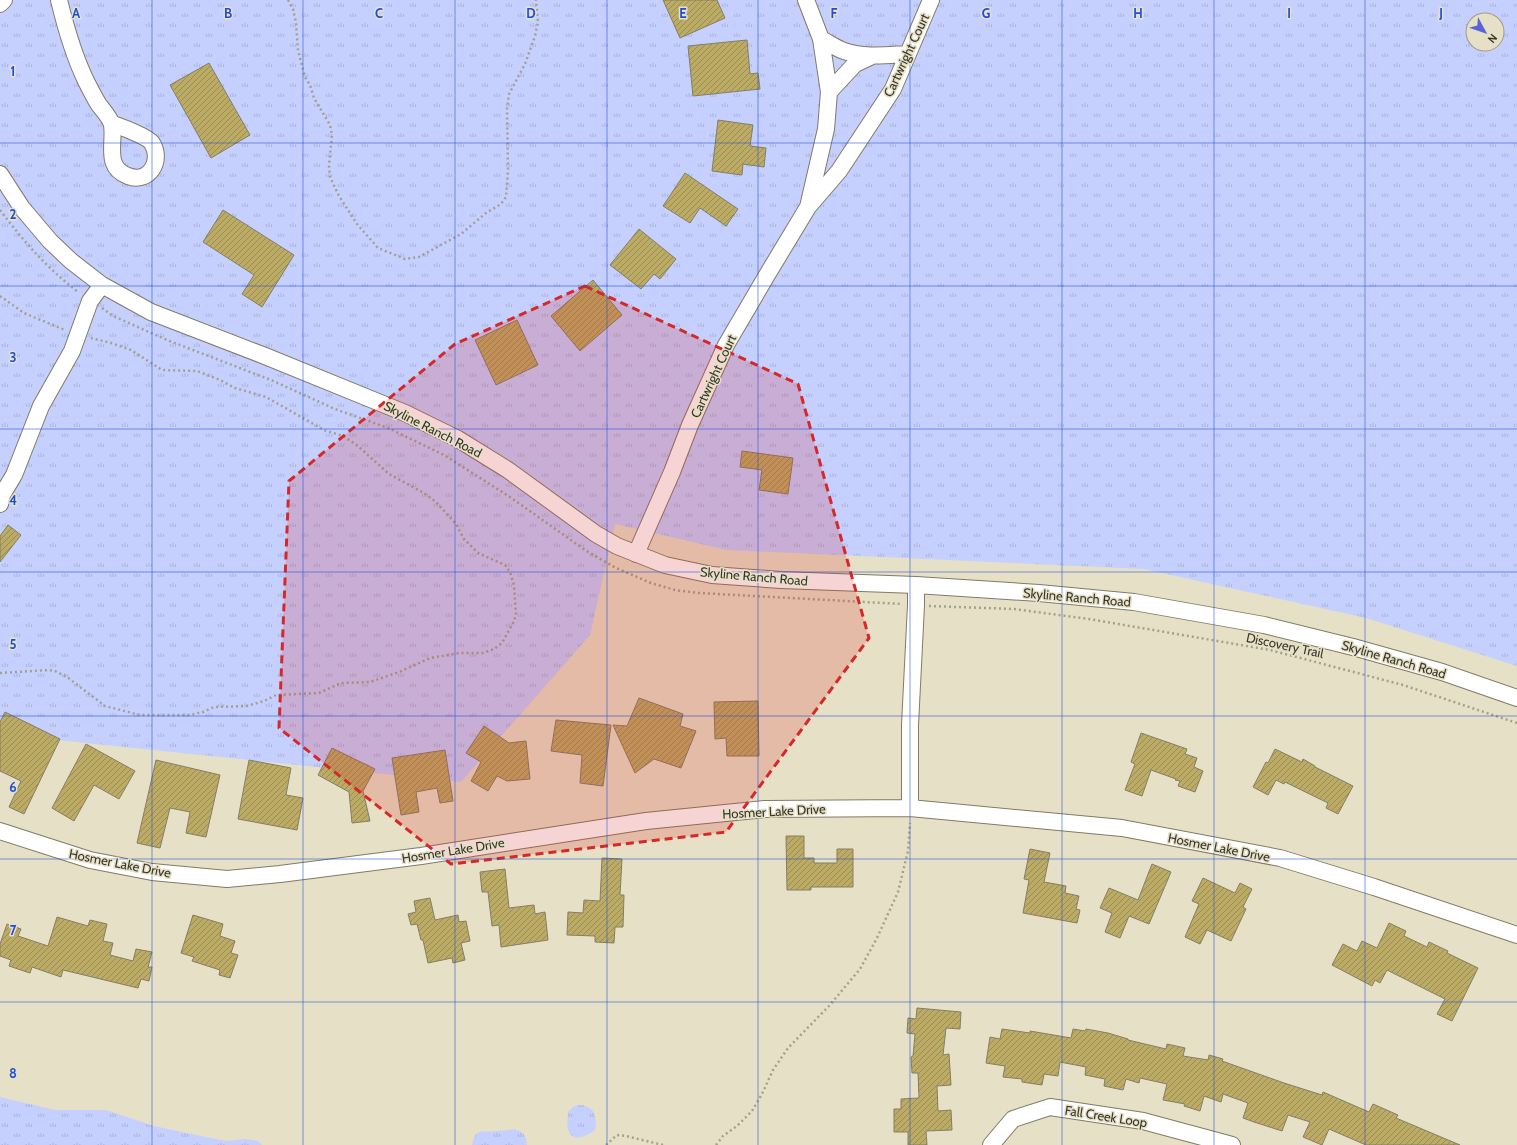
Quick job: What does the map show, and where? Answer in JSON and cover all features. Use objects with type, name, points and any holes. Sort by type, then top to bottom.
[{"type":"street","points":[[0,4],[4,0]]},
{"type":"street","points":[[59,0],[70,46],[86,81],[112,124]]},
{"type":"street","name":"Cartwright Court","points":[[806,0],[821,39],[828,92],[826,129],[808,207]]},
{"type":"street","name":"Cartwright Court","points":[[636,554],[672,472],[690,425],[726,345],[808,207],[840,171],[893,89],[931,0]]},
{"type":"street","points":[[821,39],[844,51],[872,56],[907,54]]},
{"type":"street","points":[[828,92],[855,64],[872,56]]},
{"type":"street","name":"Skyline Ranch Road","points":[[0,174],[22,208],[50,241],[71,261],[102,285],[151,312],[398,410],[458,439],[508,470],[596,534],[617,546],[665,565],[712,575],[781,580],[1039,593],[1134,602],[1264,625],[1353,647],[1442,672],[1517,698]]},
{"type":"street","points":[[1,498],[14,475],[41,406],[72,351],[90,301],[102,285]]},
{"type":"street","points":[[910,808],[910,725],[916,586]]},
{"type":"street","name":"Hosmer Lake Drive","points":[[0,831],[90,860],[152,872],[227,878],[280,874],[413,857],[646,820],[765,809],[910,808],[1122,828],[1280,858],[1374,887],[1517,935]]},
{"type":"street","name":"Fall Creek Loop","points":[[991,1145],[1013,1119],[1050,1107],[1143,1121],[1232,1145]]},
{"type":"path","points":[[288,0],[294,16],[298,50],[305,77],[310,85],[314,98],[330,125],[332,135],[329,166],[330,177],[339,196],[357,224],[378,248],[405,259],[420,257],[461,234],[486,213],[501,204],[506,197],[508,171],[507,109],[509,94],[525,64],[535,36],[538,22],[536,0]]},
{"type":"path","points":[[0,296],[24,314],[58,328],[130,350],[162,370],[196,371],[220,380],[235,388],[266,397],[324,430],[343,436],[358,446],[389,474],[424,493],[436,502],[456,524],[464,539],[478,553],[505,565],[510,572],[514,585],[516,615],[502,643],[483,654],[459,654],[430,658],[370,682],[341,683],[312,695],[276,695],[264,701],[247,706],[214,708],[190,715],[140,715],[105,706],[67,677],[49,670],[0,673]]},
{"type":"path","name":"Discovery Trail","points":[[1089,619],[1270,650],[1403,685],[1517,723]]},
{"type":"path","points":[[716,1145],[723,1136],[737,1126],[752,1111],[773,1070],[788,1048],[829,1006],[860,969],[878,938],[898,892],[908,851],[910,808]]},
{"type":"path","points":[[606,1145],[617,1135],[662,1145]]},
{"type":"highlighted area","points":[[585,286],[798,384],[869,638],[726,832],[451,864],[279,728],[289,481],[455,344]]},
{"type":"green space","points":[[0,0],[1517,0],[1517,666],[1366,618],[1144,569],[727,550],[615,524],[590,635],[461,782],[0,734]]},
{"type":"green space","points":[[0,1097],[55,1110],[106,1110],[154,1126],[226,1141],[245,1139],[258,1141],[262,1145],[0,1145]]},
{"type":"green space","points":[[579,1105],[591,1109],[595,1116],[596,1125],[595,1130],[578,1138],[571,1135],[567,1122],[568,1112],[573,1107]]},
{"type":"green space","points":[[515,1129],[524,1135],[527,1145],[472,1145],[477,1133]]},
{"type":"building","points":[[663,0],[717,0],[725,18],[680,38]]},
{"type":"building","points":[[747,40],[750,74],[758,73],[760,89],[693,96],[688,46]]},
{"type":"building","points":[[209,63],[250,135],[211,158],[170,85]]},
{"type":"building","points":[[718,120],[753,125],[750,146],[766,148],[764,167],[743,164],[742,175],[712,171]]},
{"type":"building","points":[[685,173],[738,209],[726,226],[700,208],[690,223],[663,206]]},
{"type":"building","points":[[223,210],[294,255],[262,307],[242,294],[254,275],[203,242]]},
{"type":"building","points":[[639,229],[676,259],[660,279],[654,274],[641,289],[610,265]]},
{"type":"building","points":[[593,280],[622,315],[580,351],[551,316]]},
{"type":"building","points":[[517,320],[538,365],[496,385],[475,340]]},
{"type":"building","points":[[742,451],[793,458],[788,494],[759,490],[762,470],[740,467]]},
{"type":"building","points":[[8,525],[21,535],[0,562],[0,536]]},
{"type":"building","points":[[639,698],[683,714],[680,726],[696,731],[681,768],[654,759],[635,773],[613,725],[627,726]]},
{"type":"building","points":[[758,701],[759,756],[727,756],[726,738],[715,739],[714,702]]},
{"type":"building","points":[[5,712],[60,739],[24,814],[9,807],[21,781],[0,771],[0,722]]},
{"type":"building","points":[[556,720],[611,725],[603,786],[580,783],[582,755],[551,751]]},
{"type":"building","points":[[484,726],[509,743],[526,741],[530,779],[507,781],[497,776],[488,791],[471,781],[481,762],[466,753]]},
{"type":"building","points":[[1141,733],[1187,749],[1185,754],[1197,758],[1194,767],[1203,771],[1195,792],[1178,786],[1180,781],[1175,780],[1176,779],[1151,770],[1142,796],[1125,790],[1135,764],[1131,762]]},
{"type":"building","points":[[86,744],[135,771],[119,799],[94,785],[74,821],[52,808]]},
{"type":"building","points":[[332,748],[375,769],[363,791],[370,821],[352,823],[349,792],[318,775]]},
{"type":"building","points":[[1275,749],[1302,762],[1303,759],[1315,767],[1353,786],[1338,814],[1326,808],[1328,803],[1285,782],[1284,784],[1276,780],[1268,795],[1253,787],[1266,762],[1268,763]]},
{"type":"building","points":[[445,750],[453,801],[440,803],[437,788],[416,792],[419,812],[401,815],[392,758]]},
{"type":"building","points":[[156,760],[220,775],[206,837],[186,833],[190,812],[170,808],[160,848],[137,843]]},
{"type":"building","points":[[249,760],[291,768],[286,795],[303,798],[297,830],[238,819]]},
{"type":"building","points":[[786,836],[804,836],[804,858],[814,858],[814,863],[837,863],[837,849],[853,849],[853,887],[811,887],[811,890],[787,890]]},
{"type":"building","points":[[1030,849],[1050,853],[1044,882],[1066,886],[1065,893],[1079,896],[1076,909],[1080,910],[1077,923],[1023,913],[1029,880],[1024,879]]},
{"type":"building","points":[[602,858],[622,859],[620,895],[624,895],[623,927],[615,927],[614,943],[595,942],[595,936],[567,935],[568,912],[583,913],[584,900],[600,901]]},
{"type":"building","points":[[1152,864],[1171,872],[1149,924],[1129,916],[1120,938],[1105,932],[1112,913],[1100,908],[1109,888],[1138,900]]},
{"type":"building","points":[[505,869],[509,908],[534,905],[535,914],[545,912],[548,940],[501,947],[499,925],[492,926],[488,892],[482,892],[480,872]]},
{"type":"building","points":[[1203,878],[1235,893],[1240,883],[1252,889],[1243,907],[1246,909],[1231,941],[1207,930],[1200,944],[1185,937],[1199,904],[1192,901]]},
{"type":"building","points":[[430,898],[435,920],[458,915],[459,922],[466,921],[470,941],[461,943],[465,960],[453,963],[452,958],[428,963],[423,940],[421,940],[417,924],[411,925],[408,914],[416,912],[414,901]]},
{"type":"building","points":[[193,915],[223,924],[220,936],[235,941],[231,953],[238,955],[230,978],[219,975],[220,970],[192,961],[194,957],[181,953]]},
{"type":"building","points":[[57,917],[88,926],[90,920],[107,924],[103,941],[113,943],[110,955],[133,961],[136,949],[152,952],[148,967],[152,967],[149,981],[141,979],[138,988],[63,970],[61,977],[32,967],[30,973],[9,966],[11,960],[0,956],[0,944],[7,924],[21,929],[18,936],[48,946]]},
{"type":"building","points":[[1389,923],[1406,931],[1404,936],[1427,947],[1429,942],[1448,951],[1447,953],[1478,968],[1452,1021],[1437,1014],[1445,999],[1387,970],[1380,983],[1375,980],[1372,986],[1332,965],[1343,944],[1357,951],[1362,941],[1377,948]]},
{"type":"building","points":[[917,1008],[961,1012],[960,1029],[946,1028],[943,1055],[949,1054],[951,1085],[937,1086],[938,1111],[951,1110],[952,1130],[926,1131],[927,1145],[908,1145],[908,1132],[894,1132],[894,1109],[901,1109],[901,1099],[919,1098],[918,1073],[912,1073],[911,1057],[913,1056],[915,1034],[907,1033],[908,1018],[916,1019]]},
{"type":"building","points":[[1002,1029],[1030,1033],[1030,1031],[1071,1038],[1073,1029],[1085,1031],[1086,1029],[1108,1033],[1128,1040],[1166,1049],[1167,1044],[1185,1048],[1183,1056],[1208,1060],[1209,1055],[1223,1059],[1222,1061],[1284,1083],[1322,1095],[1323,1092],[1369,1112],[1373,1104],[1398,1115],[1396,1118],[1460,1145],[1366,1145],[1329,1129],[1322,1145],[1303,1137],[1310,1122],[1288,1115],[1282,1131],[1254,1122],[1243,1118],[1248,1103],[1223,1094],[1221,1102],[1204,1096],[1200,1111],[1184,1106],[1185,1104],[1163,1100],[1167,1084],[1140,1078],[1139,1083],[1126,1079],[1123,1090],[1104,1086],[1105,1079],[1085,1075],[1086,1067],[1060,1062],[1058,1076],[1044,1074],[1042,1085],[1022,1082],[1022,1079],[1003,1077],[1005,1066],[986,1063],[990,1037],[1000,1039]]}]
